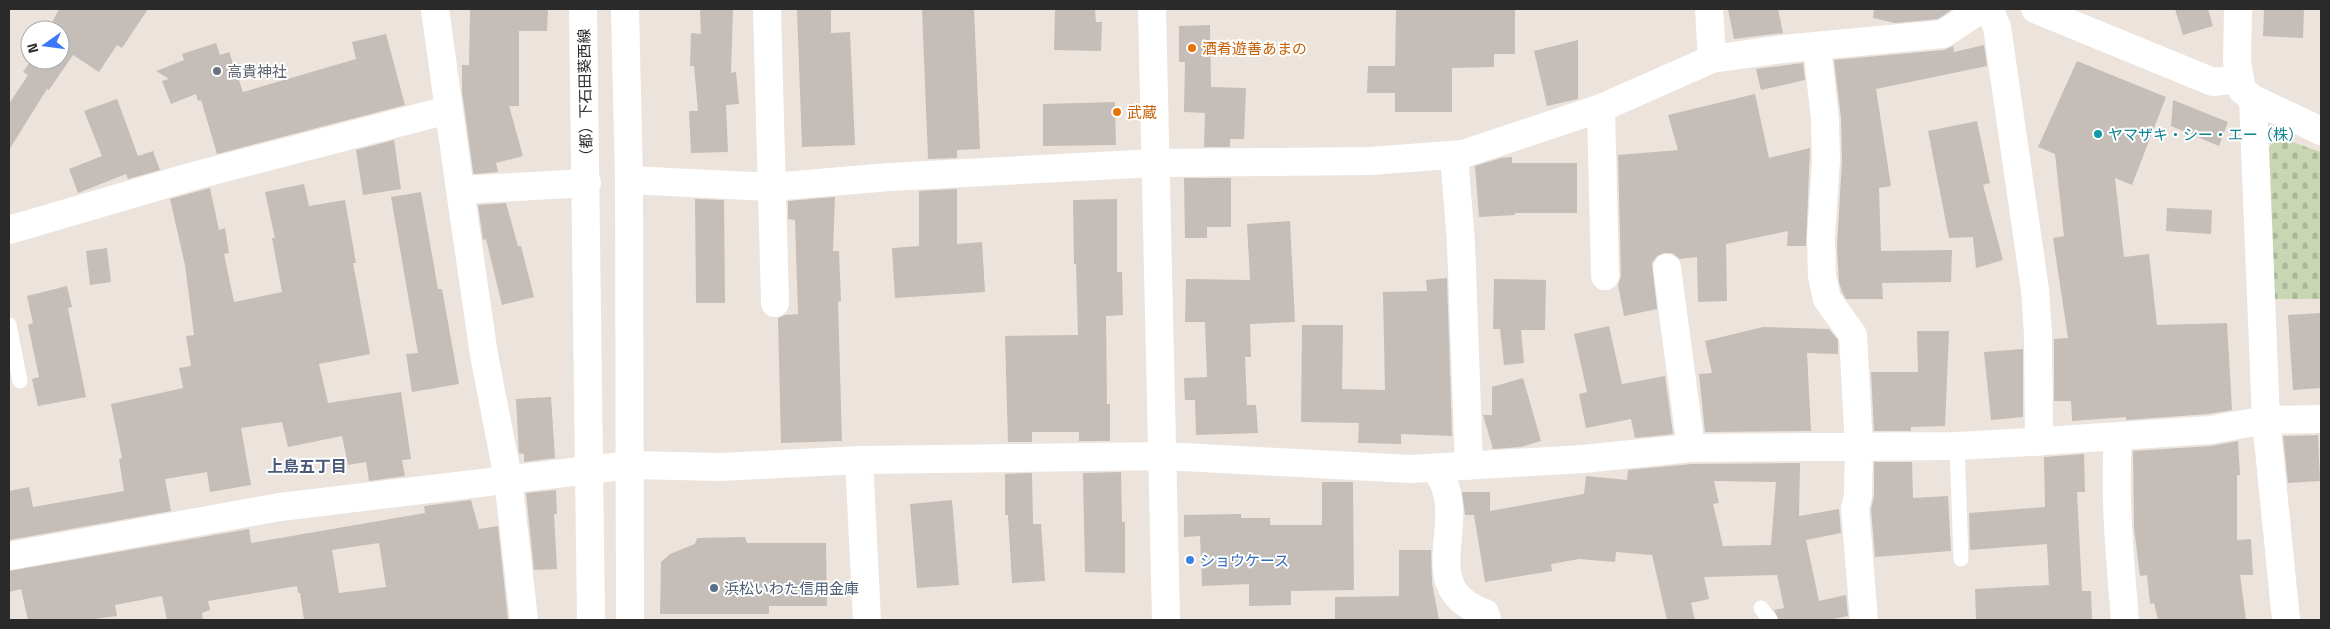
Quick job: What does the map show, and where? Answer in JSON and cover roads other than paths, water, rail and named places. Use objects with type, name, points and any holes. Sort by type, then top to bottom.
[{"type":"street","points":[[435,9],[484,355],[508,478],[524,620]]},
{"type":"street","name":"（都）下石田葵西線","points":[[584,9],[591,620]]},
{"type":"street","points":[[625,9],[629,180],[630,620]]},
{"type":"street","points":[[767,9],[775,303]]},
{"type":"street","points":[[1152,9],[1164,456],[1166,620]]},
{"type":"street","points":[[1709,9],[1712,59]]},
{"type":"street","points":[[629,180],[772,186],[889,177],[1156,163],[1370,161],[1463,154],[1601,108],[1712,59],[1817,46],[1943,34],[1981,9]]},
{"type":"street","points":[[1989,9],[1997,27],[2035,290],[2038,334],[2039,442]]},
{"type":"street","points":[[2035,9],[2213,82],[2246,89],[2321,131]]},
{"type":"street","points":[[2238,9],[2246,89],[2266,420],[2286,620]]},
{"type":"street","points":[[1817,46],[1825,120],[1826,160],[1821,238],[1822,276],[1827,299],[1853,335],[1859,447],[1858,496],[1855,508],[1864,620]]},
{"type":"street","points":[[1601,108],[1605,276]]},
{"type":"street","points":[[9,230],[197,174],[448,110]]},
{"type":"street","points":[[1454,155],[1461,243],[1469,466]]},
{"type":"street","points":[[460,190],[587,183]]},
{"type":"street","points":[[1668,268],[1691,448]]},
{"type":"street","points":[[9,556],[280,507],[508,478],[631,465],[721,467],[859,460],[1164,456],[1410,469],[1583,459],[1691,448],[1957,446],[2039,442],[2210,430],[2266,420],[2321,419]]},
{"type":"street","points":[[2118,436],[2117,532],[2125,620]]},
{"type":"street","points":[[859,460],[867,620]]},
{"type":"street","points":[[1436,468],[1446,489],[1449,518],[1447,576],[1456,596],[1469,608],[1485,613],[1487,620]]},
{"type":"lane","points":[[9,325],[20,381]]},
{"type":"lane","points":[[1957,446],[1961,559]]},
{"type":"place","name":"酒肴遊善あまの","points":[[1192,48]]},
{"type":"place","name":"高貴神社","points":[[217,71]]},
{"type":"place","name":"武蔵","points":[[1117,112]]},
{"type":"place","name":"ヤマザキ・シー・エー（株）","points":[[2098,134]]},
{"type":"place","name":"ショウケース","points":[[1190,560]]},
{"type":"place","name":"浜松いわた信用金庫","points":[[714,588]]},
{"type":"district","name":"上島五丁目","points":[[307,466]]}]
